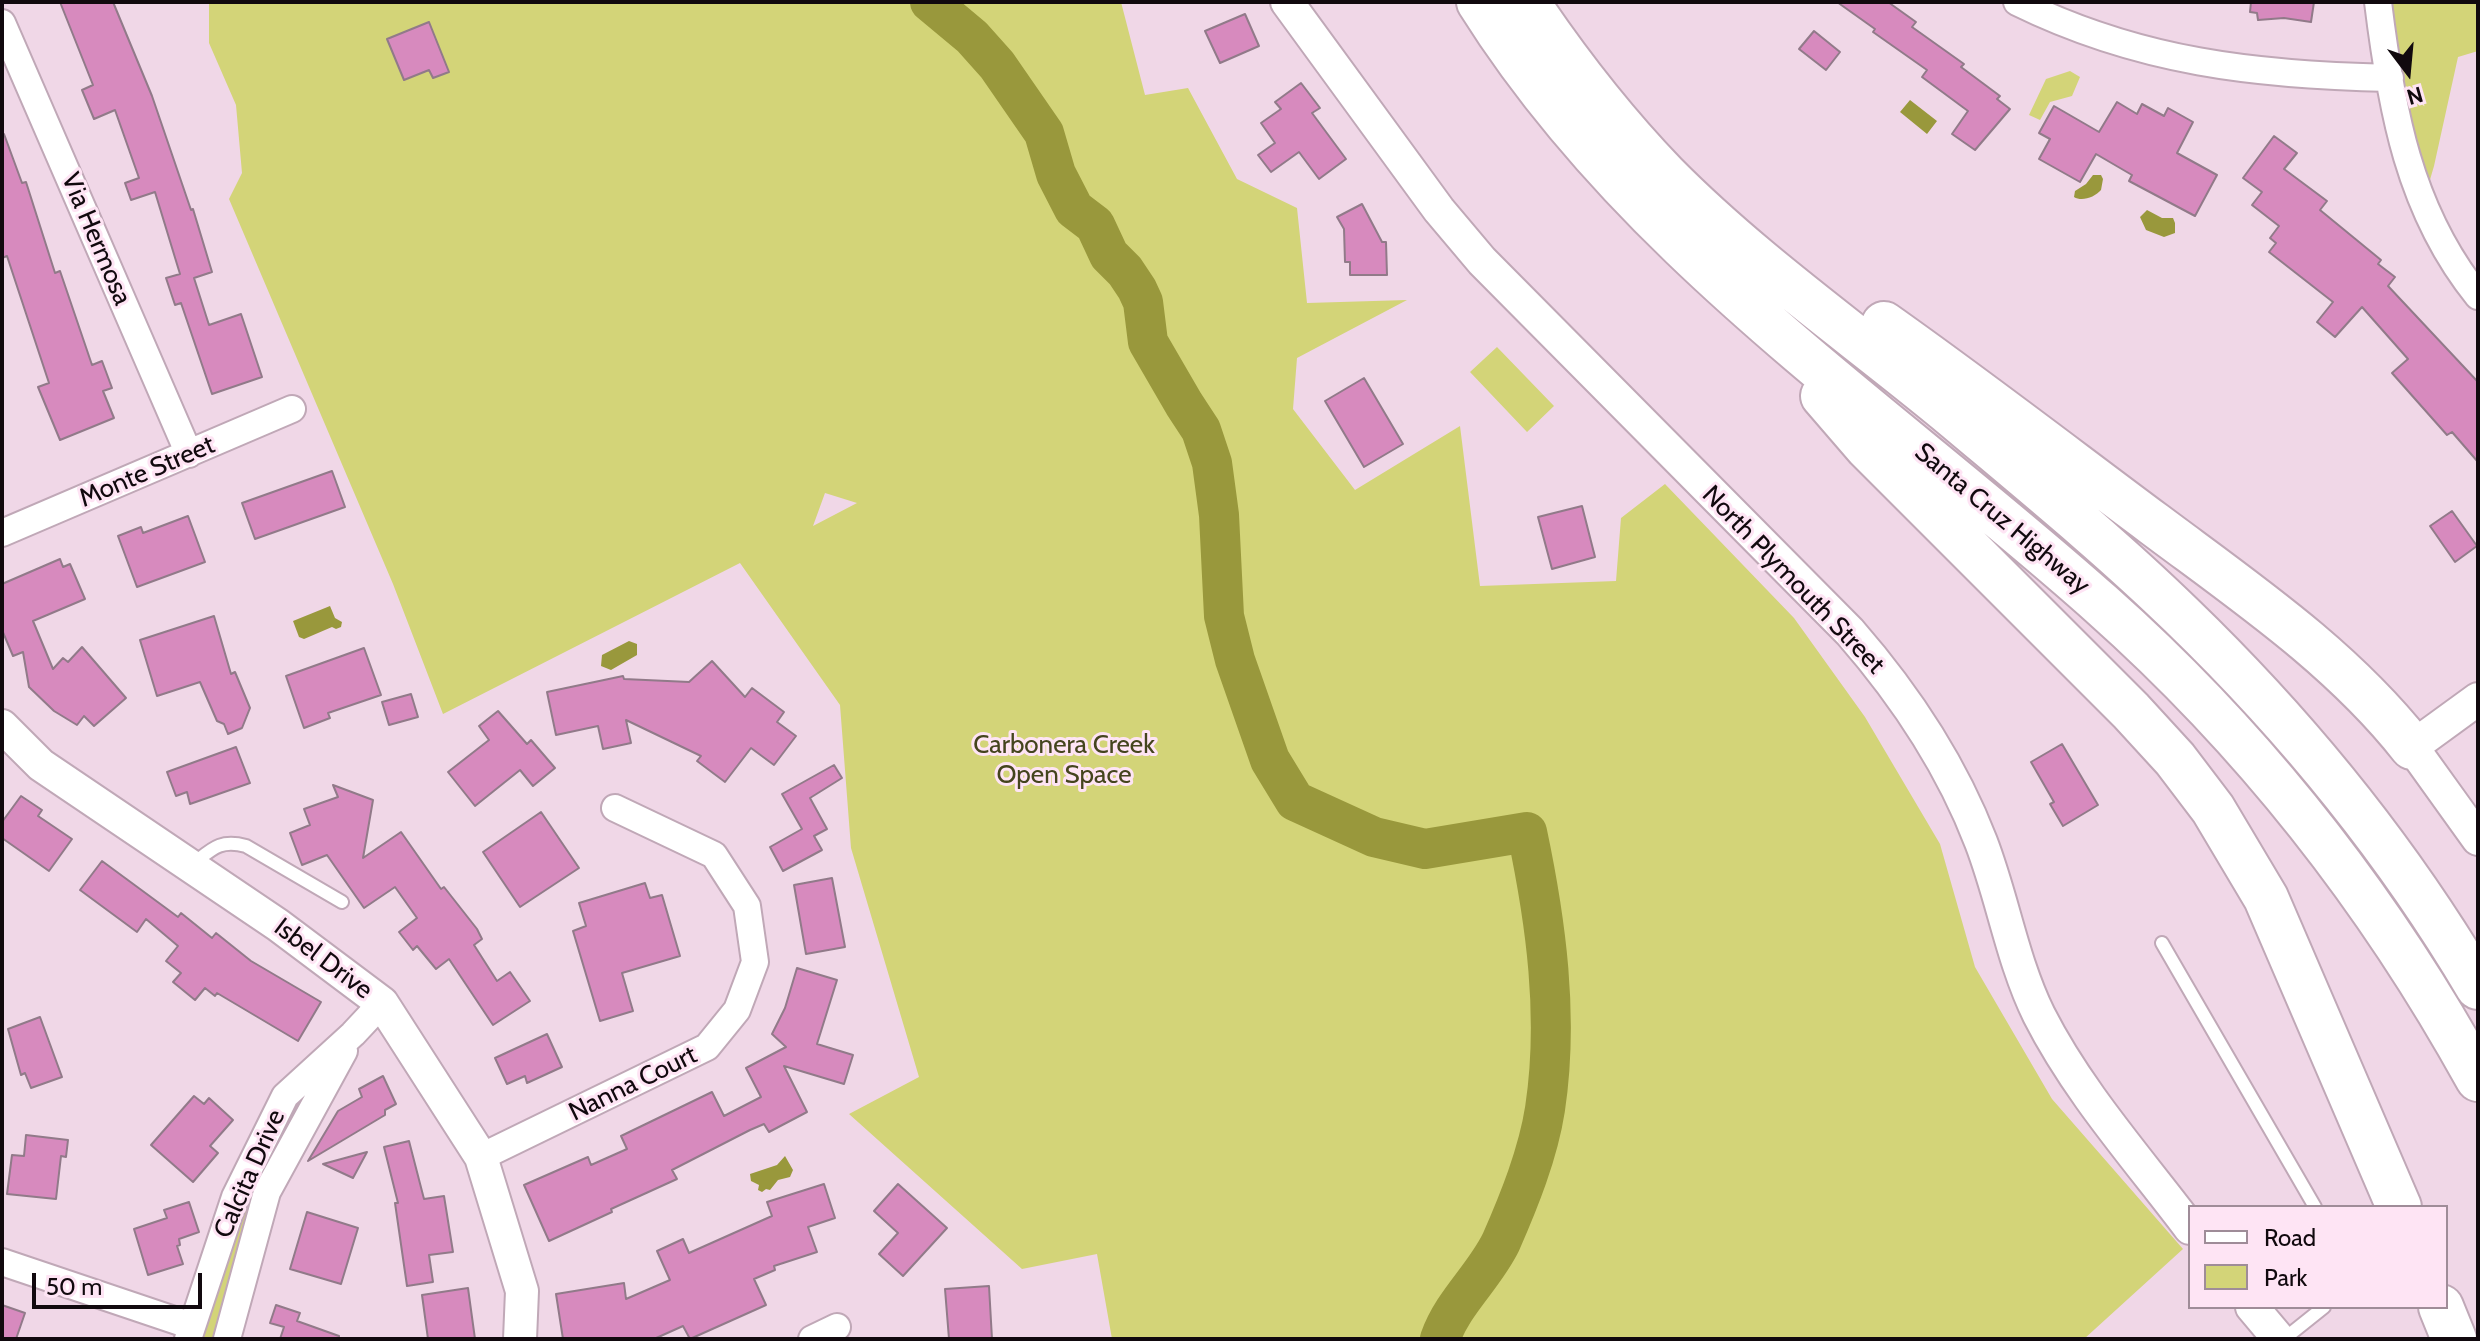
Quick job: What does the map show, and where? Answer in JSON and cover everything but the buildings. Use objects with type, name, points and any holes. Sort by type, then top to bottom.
[{"type":"highway","name":"Santa Cruz Highway","points":[[1479,2],[1549,102],[1614,179],[1684,250],[2066,573],[2212,711],[2294,806],[2370,906],[2427,990],[2478,1079]]},
{"type":"highway","name":"Santa Cruz Highway","points":[[1527,2],[1613,117],[1667,177],[1702,210],[2074,517],[2147,582],[2216,650],[2287,725],[2358,812],[2423,902],[2478,987]]},
{"type":"highway","points":[[1702,210],[1825,283],[1957,376],[2218,572],[2334,664],[2412,747]]},
{"type":"highway","points":[[1760,316],[1867,447],[2131,711],[2175,759],[2213,809],[2266,898],[2398,1205]]},
{"type":"highway","points":[[2442,1309],[2454,1339]]},
{"type":"street","name":"North Plymouth Street","points":[[1287,2],[1439,210],[1482,261],[1850,632],[1903,697],[1926,731],[1965,805],[1992,874],[2020,968],[2038,1013],[2079,1081],[2188,1225]]},
{"type":"street","points":[[2017,2],[2074,26],[2197,63],[2283,74],[2390,78]]},
{"type":"street","points":[[2378,2],[2403,139],[2427,217],[2458,271],[2478,296]]},
{"type":"street","name":"Via Hermosa","points":[[2,23],[189,454]]},
{"type":"street","name":"Monte Street","points":[[2,533],[292,409]]},
{"type":"street","points":[[2477,698],[2412,747],[2478,839]]},
{"type":"street","name":"Isbel Drive","points":[[2,726],[41,765],[278,925],[382,1003],[481,1157],[522,1291],[520,1339]]},
{"type":"street","name":"Nanna Court","points":[[481,1157],[707,1047],[737,1010],[755,962],[747,906],[714,855],[615,808]]},
{"type":"street","name":"Calcita Drive","points":[[190,1333],[235,1197],[285,1096],[382,1003]]},
{"type":"street","name":"Calcita Drive","points":[[227,1339],[267,1192],[353,1034]]},
{"type":"street","points":[[2,1262],[190,1333]]},
{"type":"street","points":[[2254,1309],[2282,1339]]},
{"type":"street","points":[[812,1339],[837,1327]]},
{"type":"lane","points":[[190,866],[217,845],[233,842],[246,846],[342,902]]},
{"type":"lane","points":[[2162,943],[2314,1205]]},
{"type":"lane","points":[[2282,1339],[2321,1309]]},
{"type":"green space","name":"Carbonera Creek Open Space","points":[[209,2],[1121,2],[1145,95],[1188,88],[1237,179],[1297,208],[1307,303],[1407,300],[1297,358],[1293,409],[1355,490],[1460,426],[1480,586],[1616,581],[1621,518],[1665,484],[1794,618],[1865,717],[1940,844],[1975,967],[2052,1099],[2183,1249],[2084,1339],[1112,1339],[1097,1254],[1022,1269],[849,1114],[919,1077],[851,848],[840,705],[740,563],[443,714],[393,584],[229,199],[242,173],[236,105],[209,43]],"holes":[[[825,493],[857,503],[813,526]]]},
{"type":"green space","points":[[2375,2],[2478,2],[2478,51],[2458,57],[2422,207]]},
{"type":"green space","points":[[2070,71],[2080,77],[2072,96],[2050,102],[2040,120],[2029,115],[2046,79]]},
{"type":"green space","points":[[1497,347],[1554,406],[1527,432],[1470,372]]},
{"type":"green space","points":[[298,1103],[257,1208],[214,1339],[200,1339],[245,1204]]},
{"type":"shaded area","points":[[1910,100],[1937,121],[1927,134],[1900,112]]},
{"type":"shaded area","points":[[2093,175],[2101,175],[2101,190],[2088,198],[2074,197],[2075,191]]},
{"type":"shaded area","points":[[2147,210],[2162,218],[2173,218],[2175,233],[2164,237],[2146,230],[2140,217]]},
{"type":"shaded area","points":[[330,606],[335,618],[342,622],[341,627],[332,627],[304,639],[299,637],[293,621]]},
{"type":"shaded area","points":[[629,641],[637,644],[637,655],[611,670],[601,666],[602,655]]},
{"type":"shaded area","points":[[785,1156],[793,1170],[790,1177],[778,1180],[770,1190],[758,1190],[759,1185],[751,1181],[750,1174],[777,1165]]},
{"type":"waterway","points":[[930,2],[972,37],[997,65],[1044,133],[1056,174],[1074,209],[1095,225],[1109,255],[1125,271],[1143,302],[1148,342],[1201,430],[1212,463],[1219,515],[1224,616],[1235,660],[1270,760],[1295,801],[1374,837],[1425,849],[1527,832],[1540,900],[1548,970],[1551,1040],[1545,1109],[1533,1160],[1501,1242],[1453,1313],[1440,1339]]}]
